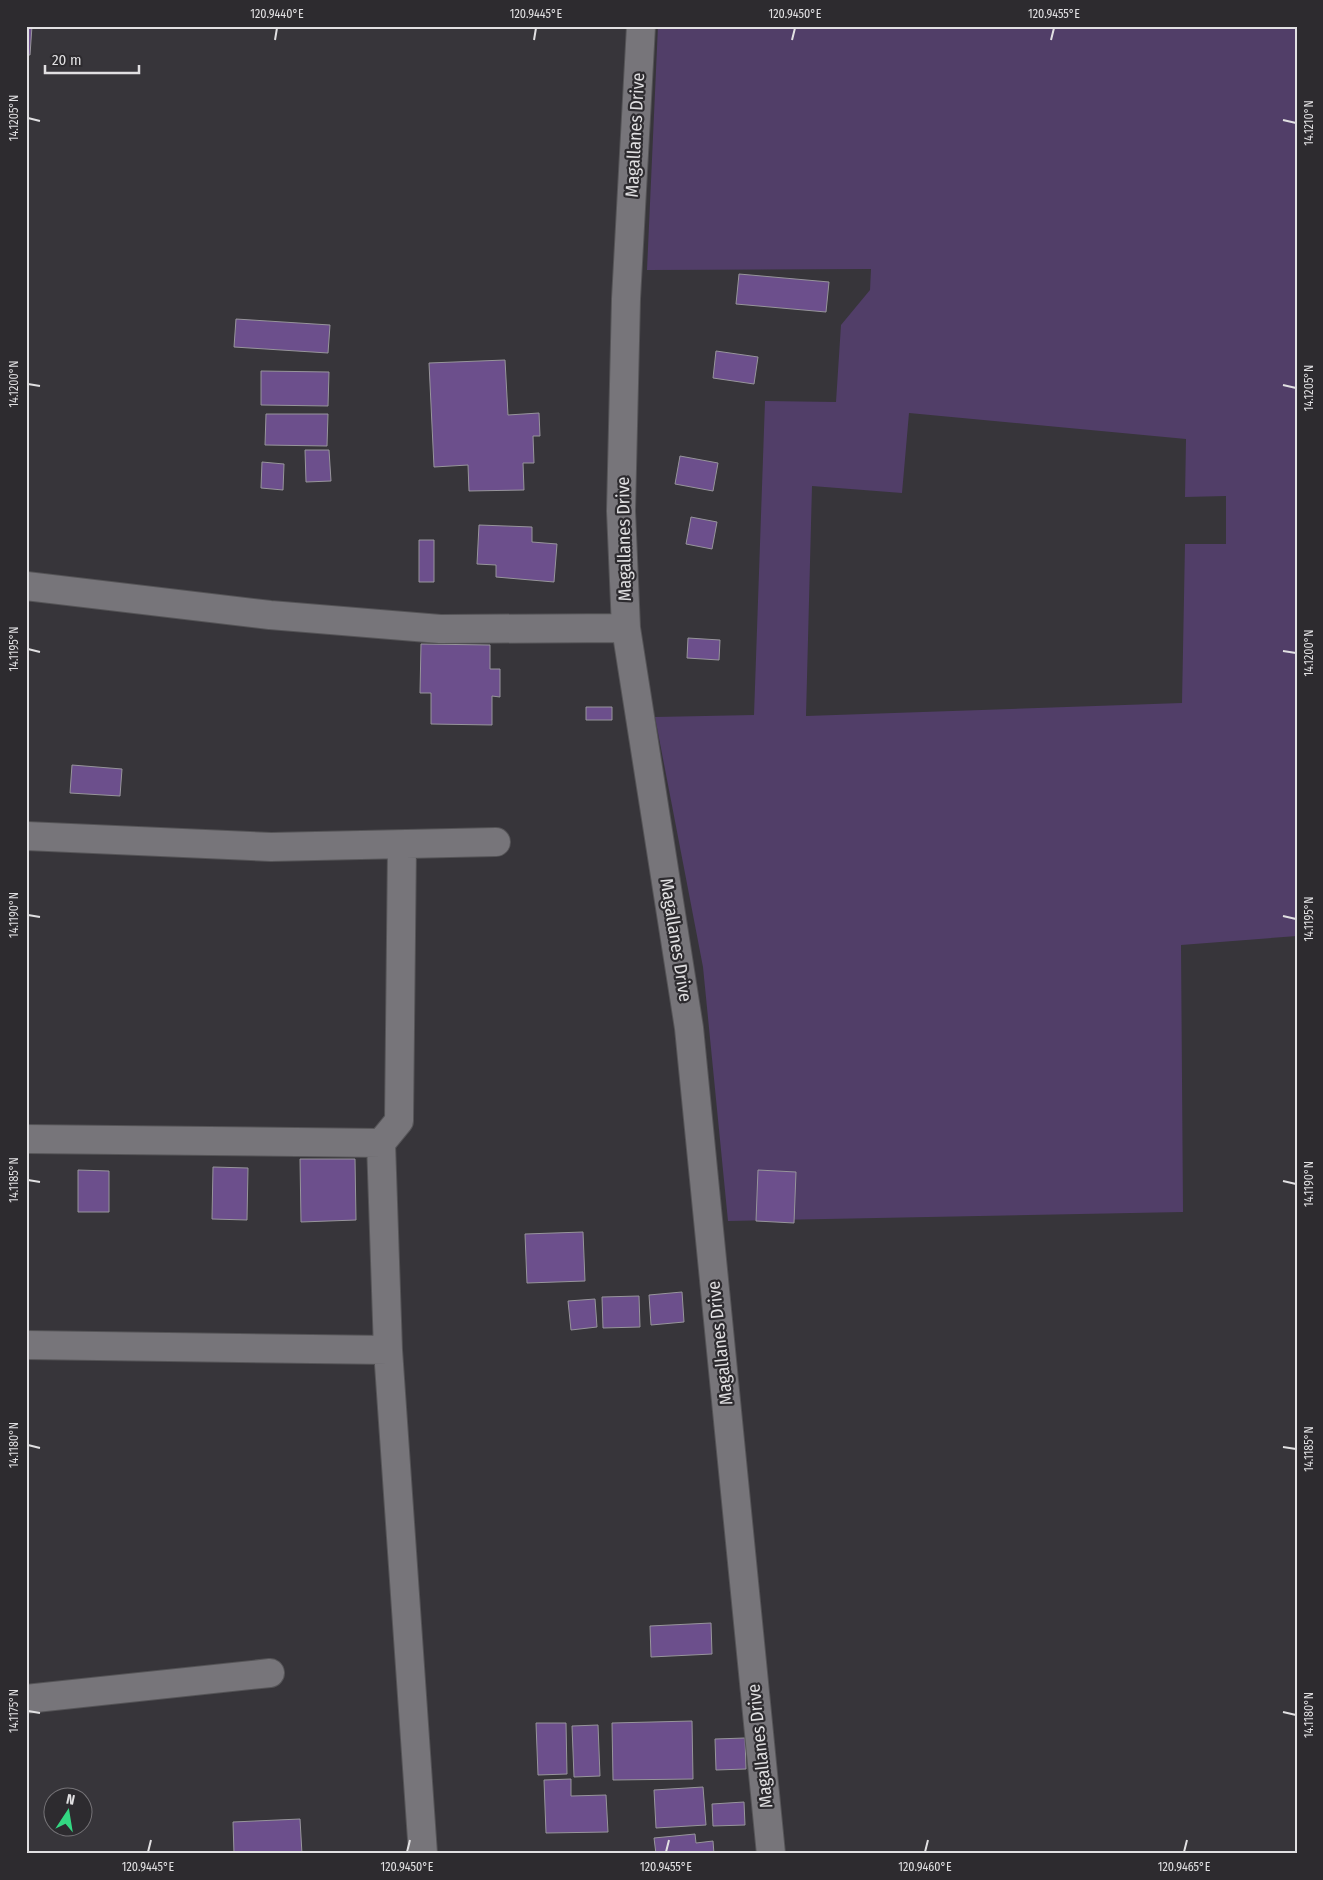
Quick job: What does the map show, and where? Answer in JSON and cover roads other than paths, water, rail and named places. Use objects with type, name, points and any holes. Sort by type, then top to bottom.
[{"type":"street","name":"Magallanes Drive","points":[[641,26],[625,328],[621,510],[626,628],[689,1028],[770,1854]]},
{"type":"street","points":[[26,586],[270,615],[440,629],[626,628]]},
{"type":"street","points":[[26,836],[271,847],[496,842]]},
{"type":"street","points":[[402,845],[399,1121],[381,1143],[388,1350],[423,1854]]},
{"type":"street","points":[[26,1139],[381,1143]]},
{"type":"street","points":[[26,1345],[388,1350]]},
{"type":"street","points":[[26,1699],[270,1673]]}]
